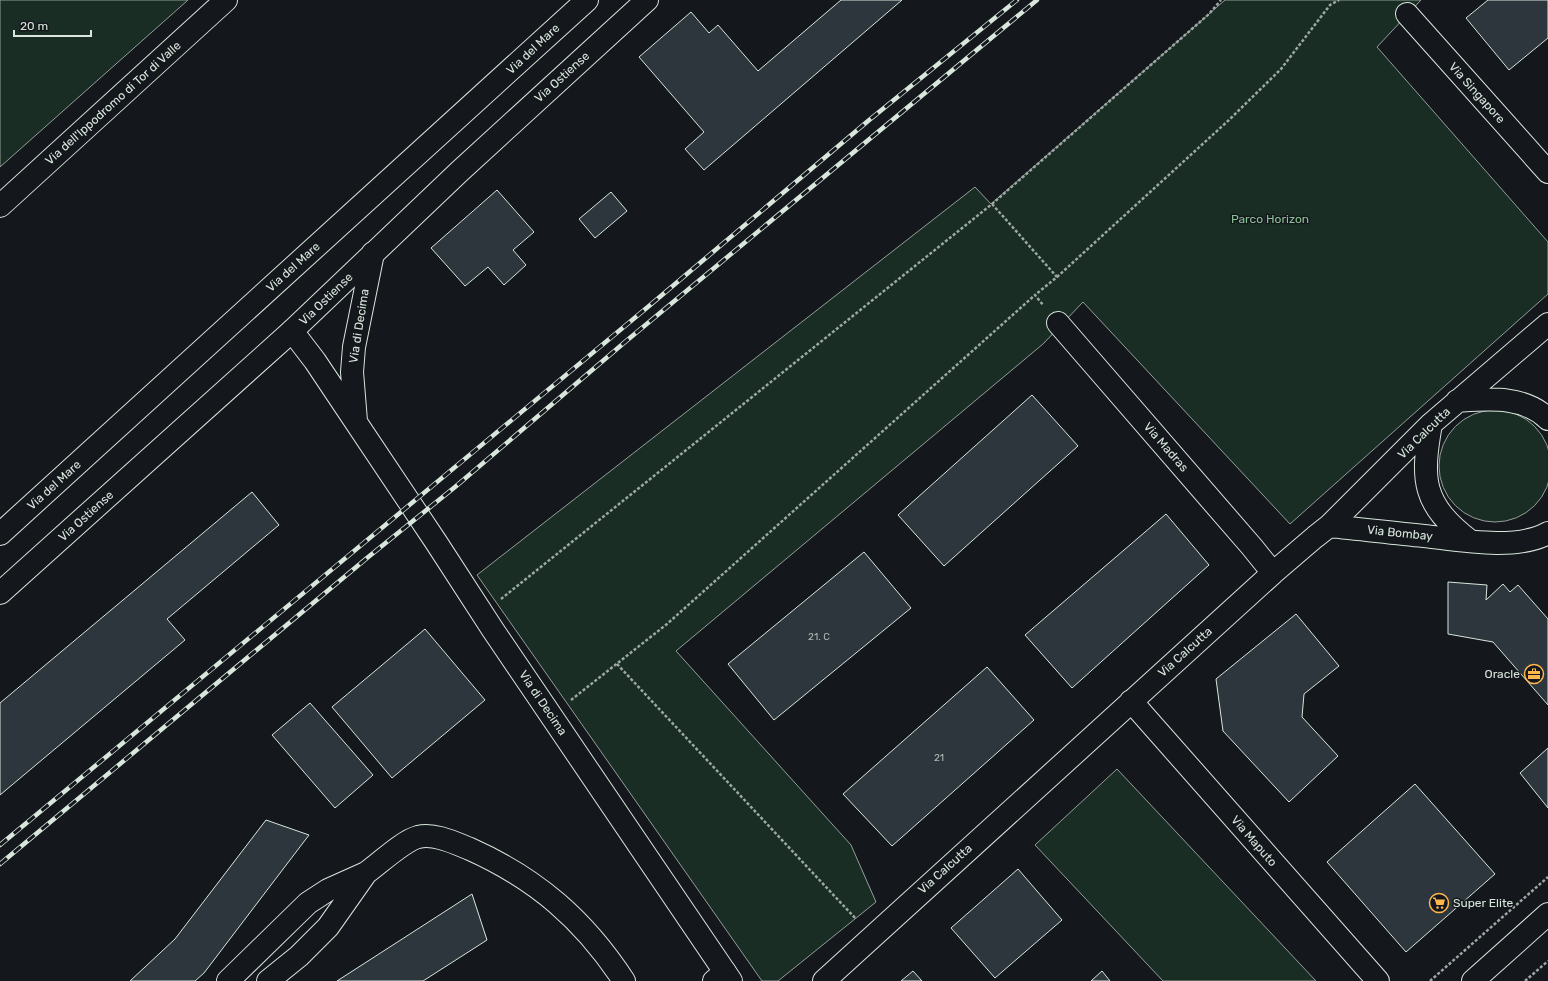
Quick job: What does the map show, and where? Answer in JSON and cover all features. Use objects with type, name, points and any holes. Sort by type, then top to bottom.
[{"type":"street","name":"Via dell'Ippodromo di Tor di Valle","points":[[0,206],[226,0]]},
{"type":"street","name":"Via del Mare","points":[[0,534],[587,0]]},
{"type":"street","name":"Via Ostiense","points":[[0,593],[292,331],[460,171],[647,0]]},
{"type":"street","name":"Via Singapore","points":[[1407,14],[1548,172]]},
{"type":"street","name":"Via di Decima","points":[[356,424],[352,372],[354,347],[373,253]]},
{"type":"street","name":"Via Madras","points":[[1058,323],[1273,573]]},
{"type":"street","name":"Via Calcutta","points":[[824,981],[1273,573],[1329,526],[1431,424],[1548,324]]},
{"type":"street","name":"Via di Decima","points":[[292,331],[315,361],[432,536],[482,615],[551,715],[723,978]]},
{"type":"street","points":[[1457,401],[1482,399],[1514,402],[1538,411],[1548,419]]},
{"type":"street","name":"Via Bombay","points":[[1431,424],[1426,458],[1427,483],[1430,494],[1435,506],[1444,519],[1470,541]]},
{"type":"street","name":"Via Bombay","points":[[1329,526],[1470,541],[1509,543],[1536,538],[1548,533]]},
{"type":"street","name":"Via Maputo","points":[[1131,701],[1378,981]]},
{"type":"street","points":[[228,981],[308,903],[323,893],[366,873],[404,844],[417,837],[432,836],[466,848],[512,870],[554,900],[588,932],[612,961],[624,981]]},
{"type":"street","points":[[268,981],[299,956],[328,926],[366,873]]},
{"type":"street","points":[[1473,981],[1548,914]]},
{"type":"path","points":[[482,615],[992,204],[1209,14],[1221,0]]},
{"type":"path","points":[[551,715],[667,624],[1057,277],[1229,120],[1281,69],[1330,5],[1339,0]]},
{"type":"path","points":[[992,204],[1057,277]]},
{"type":"path","points":[[1035,295],[1058,323]]},
{"type":"path","points":[[617,664],[872,936]]},
{"type":"path","points":[[1430,981],[1548,877]]},
{"type":"path","points":[[1525,981],[1548,961]]},
{"type":"green space","points":[[0,0],[188,0],[0,167]]},
{"type":"green space","name":"Parco Horizon","points":[[1225,0],[1421,0],[1377,47],[1548,242],[1548,294],[1290,524],[1083,302],[1043,344],[676,651],[851,845],[876,902],[778,981],[762,981],[477,575],[975,187],[991,204]]},
{"type":"green space","points":[[1495,410],[1516,414],[1535,426],[1547,445],[1551,466],[1547,487],[1535,506],[1516,518],[1495,522],[1474,518],[1455,506],[1443,487],[1439,466],[1443,445],[1455,426],[1474,414]]},
{"type":"green space","points":[[1117,769],[1316,981],[1163,981],[1035,845]]},
{"type":"building","points":[[841,0],[902,0],[704,170],[685,149],[704,132],[639,57],[691,12],[709,33],[718,25],[758,71]]},
{"type":"building","points":[[1488,0],[1548,0],[1548,38],[1509,70],[1466,18]]},
{"type":"building","points":[[497,190],[534,232],[513,250],[526,265],[504,285],[488,267],[465,286],[431,248]]},
{"type":"building","points":[[611,192],[627,211],[595,238],[579,219]]},
{"type":"building","points":[[1032,395],[1078,446],[944,566],[898,515]]},
{"type":"building","points":[[252,492],[279,525],[167,619],[185,640],[0,795],[0,703]]},
{"type":"building","points":[[1166,514],[1209,565],[1072,688],[1025,635]]},
{"type":"building","points":[[864,552],[911,608],[774,720],[728,664]]},
{"type":"building","name":"Oracle","points":[[1448,582],[1487,585],[1486,600],[1503,584],[1510,592],[1518,585],[1548,619],[1548,705],[1493,642],[1448,634]]},
{"type":"building","points":[[1296,614],[1339,666],[1304,694],[1302,717],[1338,756],[1289,802],[1223,731],[1216,679]]},
{"type":"building","points":[[425,629],[485,700],[392,778],[332,707]]},
{"type":"building","points":[[987,667],[1034,720],[892,846],[843,794]]},
{"type":"building","points":[[310,703],[373,775],[335,808],[272,735]]},
{"type":"building","points":[[1548,748],[1548,808],[1520,773]]},
{"type":"building","points":[[1415,784],[1495,874],[1406,952],[1327,862]]},
{"type":"building","points":[[266,820],[309,835],[204,973],[195,981],[130,981],[175,939]]},
{"type":"building","points":[[1018,869],[1062,920],[995,978],[951,928]]},
{"type":"building","points":[[472,894],[487,940],[423,981],[337,981]]},
{"type":"building","points":[[913,971],[922,981],[901,981]]},
{"type":"building","points":[[1102,971],[1110,981],[1091,981]]},
{"type":"railway","points":[[0,845],[649,306],[868,121],[1017,0]]},
{"type":"railway","points":[[0,864],[367,558],[455,487],[625,342],[1037,0]]},
{"type":"place","name":"Oracle","points":[[1534,674]]},
{"type":"place","name":"Super Elite","points":[[1439,903]]}]
